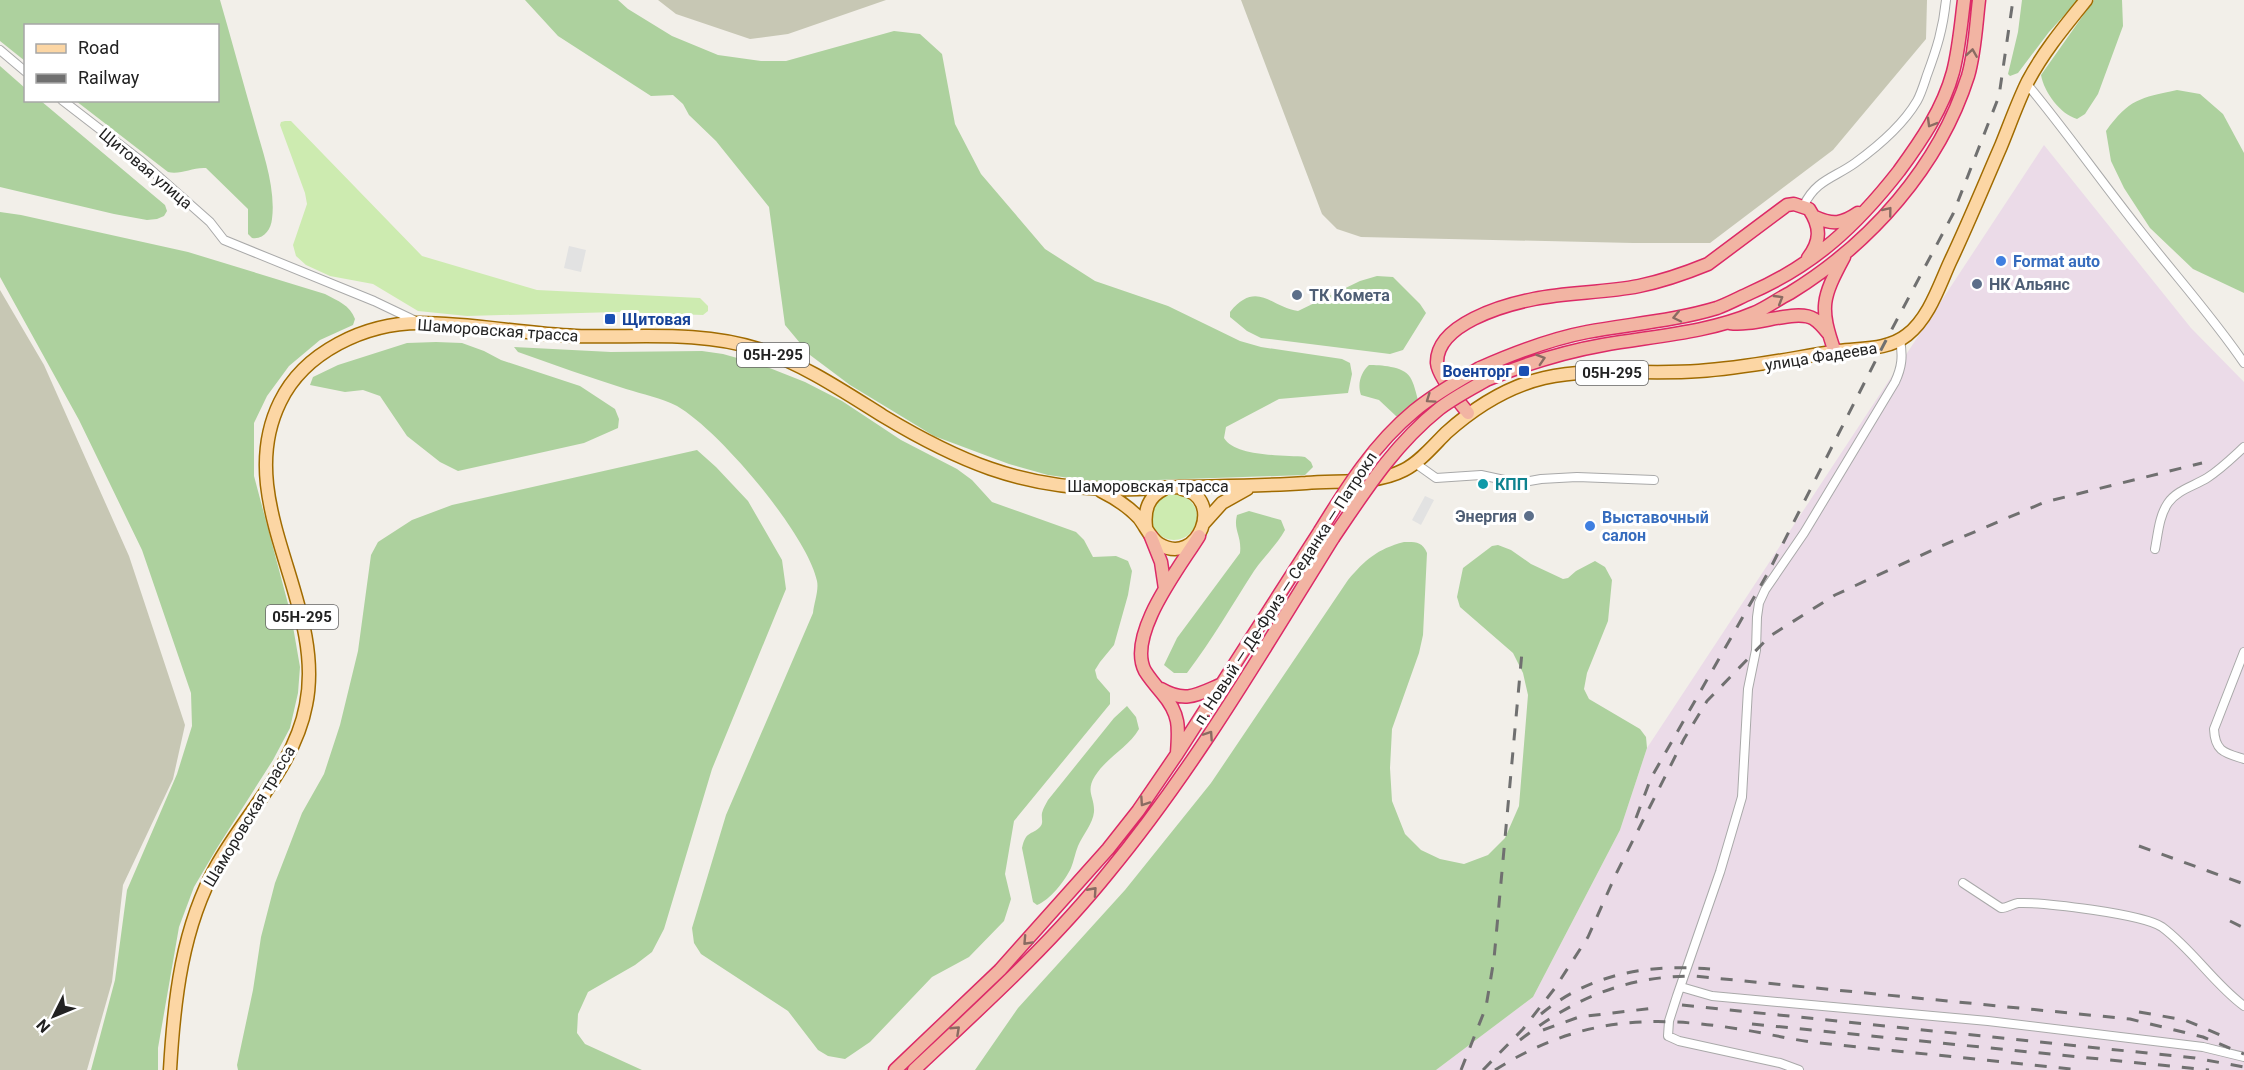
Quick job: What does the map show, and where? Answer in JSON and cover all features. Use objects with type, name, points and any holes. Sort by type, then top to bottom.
[{"type":"highway","name":"п. Новый — Де-Фриз — Седанка — Патрокл","points":[[895,1070],[1000,970],[1049,917],[1138,811],[1363,465],[1392,431],[1432,397],[1480,368],[1512,354],[1584,332],[1660,321],[1720,307],[1802,267],[1841,236],[1877,199],[1917,146],[1943,99],[1953,73],[1964,0]]},
{"type":"highway","name":"п. Новый — Де-Фриз — Седанка — Патрокл","points":[[914,1070],[1010,980],[1107,875],[1150,820],[1210,734],[1333,538],[1376,474],[1404,440],[1440,408],[1486,380],[1548,357],[1604,345],[1664,336],[1755,313],[1810,280],[1847,252],[1873,229],[1933,152],[1957,105],[1968,74],[1979,0]]},
{"type":"highway","points":[[1815,217],[1828,223],[1838,224],[1877,199]]},
{"type":"highway","points":[[1468,413],[1439,371],[1438,356],[1448,336],[1471,320],[1534,299],[1637,287],[1665,280],[1708,264],[1787,205],[1804,205],[1815,217],[1819,227],[1818,241],[1802,267]]},
{"type":"highway","points":[[1835,352],[1828,333],[1824,302],[1828,287],[1847,252]]},
{"type":"highway","points":[[1726,322],[1743,325],[1802,314],[1814,319],[1828,333]]},
{"type":"highway","name":"05Н-295","points":[[1148,532],[1161,562],[1165,589]]},
{"type":"highway","points":[[1177,754],[1179,731],[1176,715],[1143,666],[1140,649],[1143,634],[1165,589],[1199,536]]},
{"type":"highway","points":[[1157,687],[1169,694],[1187,698],[1221,684]]},
{"type":"main road","name":"улица Фадеева","points":[[1415,463],[1468,413],[1506,391],[1542,379],[1588,374],[1694,372],[1760,365],[1882,346],[1900,340],[1916,326],[1933,298],[2027,84],[2041,58],[2086,0]]},
{"type":"main road","name":"Шаморовская трасса","points":[[170,1070],[179,975],[202,896],[217,865],[294,743],[304,717],[311,675],[308,639],[272,513],[266,480],[265,452],[276,408],[299,373],[340,342],[376,330],[419,323],[570,335],[667,336],[736,343],[764,351],[812,372],[918,437],[958,457],[998,473],[1037,483],[1070,488],[1255,487],[1374,478],[1404,470],[1415,463]]},
{"type":"main road","name":"05Н-295","points":[[1204,523],[1228,499],[1245,489],[1255,487]]},
{"type":"main road","name":"05Н-295","points":[[1097,489],[1126,506],[1148,532],[1166,547],[1175,548],[1192,542],[1199,536],[1204,523],[1204,510],[1197,498],[1186,490],[1173,488]]},
{"type":"main road","points":[[1148,532],[1144,516],[1147,505],[1153,496],[1162,490],[1173,488]]},
{"type":"street","points":[[1804,205],[1809,193],[1821,182],[1853,165],[1883,142],[1917,101],[1936,56],[1944,22],[1946,0]]},
{"type":"street","points":[[0,50],[24,70]]},
{"type":"street","points":[[2027,84],[2061,124],[2132,221],[2219,328],[2244,363]]},
{"type":"street","name":"Щитовая улица","points":[[65,102],[149,169],[210,222],[224,240],[374,301],[419,323]]},
{"type":"street","points":[[1799,1070],[1780,1063],[1679,1041],[1668,1036],[1669,1022],[1720,872],[1742,796],[1748,689],[1756,650],[1759,603],[1765,590],[1804,533],[1894,382],[1903,356],[1900,340]]},
{"type":"street","points":[[2155,549],[2163,511],[2169,501],[2177,494],[2205,479],[2243,448]]},
{"type":"street","points":[[1415,463],[1436,478],[1481,475],[1518,483],[1541,478],[1577,477],[1654,480]]},
{"type":"street","points":[[2244,652],[2214,729],[2215,739],[2223,752],[2244,759]]},
{"type":"street","points":[[1964,883],[1999,908],[2007,908],[2016,903],[2093,910],[2135,917],[2160,926],[2210,972],[2228,994],[2244,1006]]},
{"type":"street","points":[[1681,987],[1713,996],[1988,1021],[2203,1047],[2244,1057]]},
{"type":"shaded area","points":[[658,0],[886,0],[788,34],[750,39],[676,14]]},
{"type":"shaded area","points":[[1241,0],[1927,0],[1926,39],[1833,150],[1710,243],[1361,237],[1337,229],[1322,214]]},
{"type":"shaded area","points":[[2044,145],[2191,328],[2244,382],[2244,1070],[1436,1070],[1533,997],[1620,830],[1647,748]]},
{"type":"shaded area","points":[[569,246],[586,250],[581,272],[564,268]]},
{"type":"shaded area","points":[[0,290],[44,365],[129,556],[185,725],[173,779],[123,885],[112,982],[87,1070],[0,1070]]},
{"type":"shaded area","points":[[1425,496],[1434,500],[1421,525],[1412,520]]},
{"type":"green space","points":[[0,0],[220,0],[270,183],[273,207],[272,219],[266,233],[256,238],[248,234],[248,209],[206,168],[168,172],[77,102],[219,102],[219,24],[24,24],[24,60],[0,41]]},
{"type":"green space","points":[[525,0],[618,0],[628,9],[672,36],[718,55],[761,61],[786,61],[894,31],[920,34],[942,54],[955,124],[981,174],[1045,249],[1095,281],[1168,306],[1240,341],[1261,347],[1342,359],[1350,363],[1352,374],[1348,393],[1279,399],[1226,427],[1224,438],[1238,449],[1261,454],[1305,457],[1313,467],[1305,475],[1099,482],[1048,475],[1009,464],[934,436],[850,385],[810,355],[785,325],[769,207],[716,141],[689,115],[683,104],[673,95],[651,96],[558,36]]},
{"type":"green space","points":[[2022,0],[2078,0],[2049,32],[2018,73],[2010,76],[2008,74],[2018,32]]},
{"type":"green space","points":[[2094,0],[2122,0],[2123,26],[2098,94],[2085,114],[2077,119],[2065,112],[2054,101],[2045,88],[2041,75]]},
{"type":"green space","points":[[0,66],[24,87],[24,102],[42,102],[165,205],[167,211],[164,216],[147,220],[0,187]]},
{"type":"green space","points":[[2177,90],[2200,94],[2223,114],[2244,153],[2244,293],[2193,269],[2150,228],[2124,188],[2111,161],[2106,131],[2114,120],[2136,101]]},
{"type":"green space","points":[[285,121],[291,121],[422,256],[537,290],[700,298],[708,306],[708,311],[703,315],[617,312],[467,316],[418,311],[373,284],[330,276],[306,265],[296,256],[293,245],[307,204],[280,125]]},
{"type":"green space","points":[[0,212],[188,252],[325,294],[347,307],[355,319],[353,325],[320,340],[289,366],[267,396],[254,423],[254,476],[291,615],[300,667],[298,693],[290,728],[273,760],[194,887],[179,927],[158,1048],[158,1070],[91,1070],[115,980],[127,890],[177,774],[192,726],[191,693],[142,550],[79,420],[0,277]]},
{"type":"green space","points":[[1377,276],[1393,277],[1426,313],[1403,350],[1390,354],[1261,338],[1247,331],[1230,317],[1230,312],[1248,298],[1257,296],[1298,311],[1360,281]]},
{"type":"green space","points":[[407,343],[462,343],[501,360],[580,386],[615,409],[619,419],[618,428],[584,443],[458,471],[440,462],[407,436],[380,396],[363,390],[345,392],[310,385],[313,377],[338,365]]},
{"type":"green space","points":[[514,347],[611,352],[702,351],[723,354],[762,365],[805,382],[842,401],[901,440],[957,469],[972,480],[992,502],[1076,532],[1084,540],[1093,557],[1116,556],[1128,561],[1132,571],[1128,595],[1114,645],[1095,670],[1097,678],[1110,693],[1110,704],[1014,821],[1005,874],[1011,899],[1004,921],[969,957],[932,977],[870,1042],[845,1059],[828,1056],[818,1050],[788,1011],[701,954],[694,943],[692,928],[726,815],[813,613],[817,581],[810,561],[797,537],[759,485],[695,418],[665,401],[531,357],[518,352]]},
{"type":"green space","points":[[1369,365],[1397,368],[1410,377],[1418,400],[1400,417],[1379,400],[1361,395],[1359,387],[1361,378]]},
{"type":"green space","points":[[697,450],[748,501],[782,560],[786,589],[712,769],[664,929],[652,952],[635,965],[588,992],[578,1014],[577,1033],[585,1044],[642,1070],[238,1070],[237,1065],[253,990],[261,937],[275,883],[302,813],[324,774],[340,725],[358,651],[371,555],[378,542],[412,520],[452,505]]},
{"type":"green space","points":[[1174,494],[1183,495],[1191,500],[1196,508],[1196,526],[1191,534],[1183,539],[1174,540],[1165,539],[1157,534],[1152,526],[1151,517],[1152,508],[1157,500],[1165,495]]},
{"type":"green space","points":[[1249,511],[1281,520],[1285,530],[1254,571],[1187,673],[1174,673],[1164,665],[1177,638],[1240,553],[1237,515]]},
{"type":"green space","points":[[1404,542],[1420,544],[1427,553],[1423,635],[1419,653],[1392,729],[1390,768],[1392,801],[1405,834],[1421,850],[1440,859],[1464,864],[1488,855],[1505,838],[1519,806],[1528,695],[1523,673],[1513,653],[1460,607],[1457,597],[1463,568],[1492,546],[1498,545],[1563,579],[1595,561],[1605,567],[1612,580],[1608,621],[1587,673],[1584,689],[1589,699],[1640,729],[1646,737],[1647,748],[1620,830],[1533,997],[1436,1070],[975,1070],[1018,1008],[1125,890],[1211,783],[1348,580],[1372,556]]},
{"type":"green space","points":[[1127,706],[1136,717],[1139,729],[1095,776],[1091,786],[1093,816],[1078,846],[1071,868],[1057,889],[1037,905],[1033,902],[1022,848],[1025,838],[1041,825],[1042,811],[1048,800],[1114,718]]},
{"type":"railway","points":[[1636,818],[1651,778],[1769,571],[1953,214],[1999,96],[2013,0]]},
{"type":"railway","points":[[1483,1070],[1523,1029],[1555,988],[1588,937],[1616,874],[1684,739],[1707,701],[1770,636],[1835,595],[2045,502],[2202,463]]},
{"type":"railway","points":[[1461,1070],[1486,1007],[1494,959],[1522,652]]},
{"type":"railway","points":[[2139,846],[2244,884]]},
{"type":"railway","points":[[2230,921],[2244,928]]},
{"type":"railway","points":[[1541,1014],[1580,989],[1621,974],[1664,968],[1710,969]]},
{"type":"railway","points":[[1520,1040],[1560,1012],[1602,992],[1646,980],[1694,976],[2130,1019],[2203,1037],[2244,1054]]},
{"type":"railway","points":[[1682,1005],[2195,1058],[2244,1067]]},
{"type":"railway","points":[[1543,1030],[1579,1017],[1654,1008]]},
{"type":"railway","points":[[2139,1012],[2185,1020],[2227,1038]]},
{"type":"railway","points":[[1495,1070],[1554,1040],[1612,1025],[1642,1022],[1705,1024],[1819,1043],[2081,1070]]},
{"type":"railway","points":[[1752,1024],[2209,1070]]},
{"type":"place","name":"Format auto","points":[[2001,261]]},
{"type":"place","name":"НК Альянс","points":[[1977,284]]},
{"type":"place","name":"ТК Комета","points":[[1297,295]]},
{"type":"place","name":"Щитовая","points":[[610,319]]},
{"type":"place","name":"Военторг","points":[[1524,371]]},
{"type":"place","name":"КПП","points":[[1483,484]]},
{"type":"place","name":"Энергия","points":[[1529,516]]},
{"type":"place","name":"Выставочный салон","points":[[1590,526]]}]
